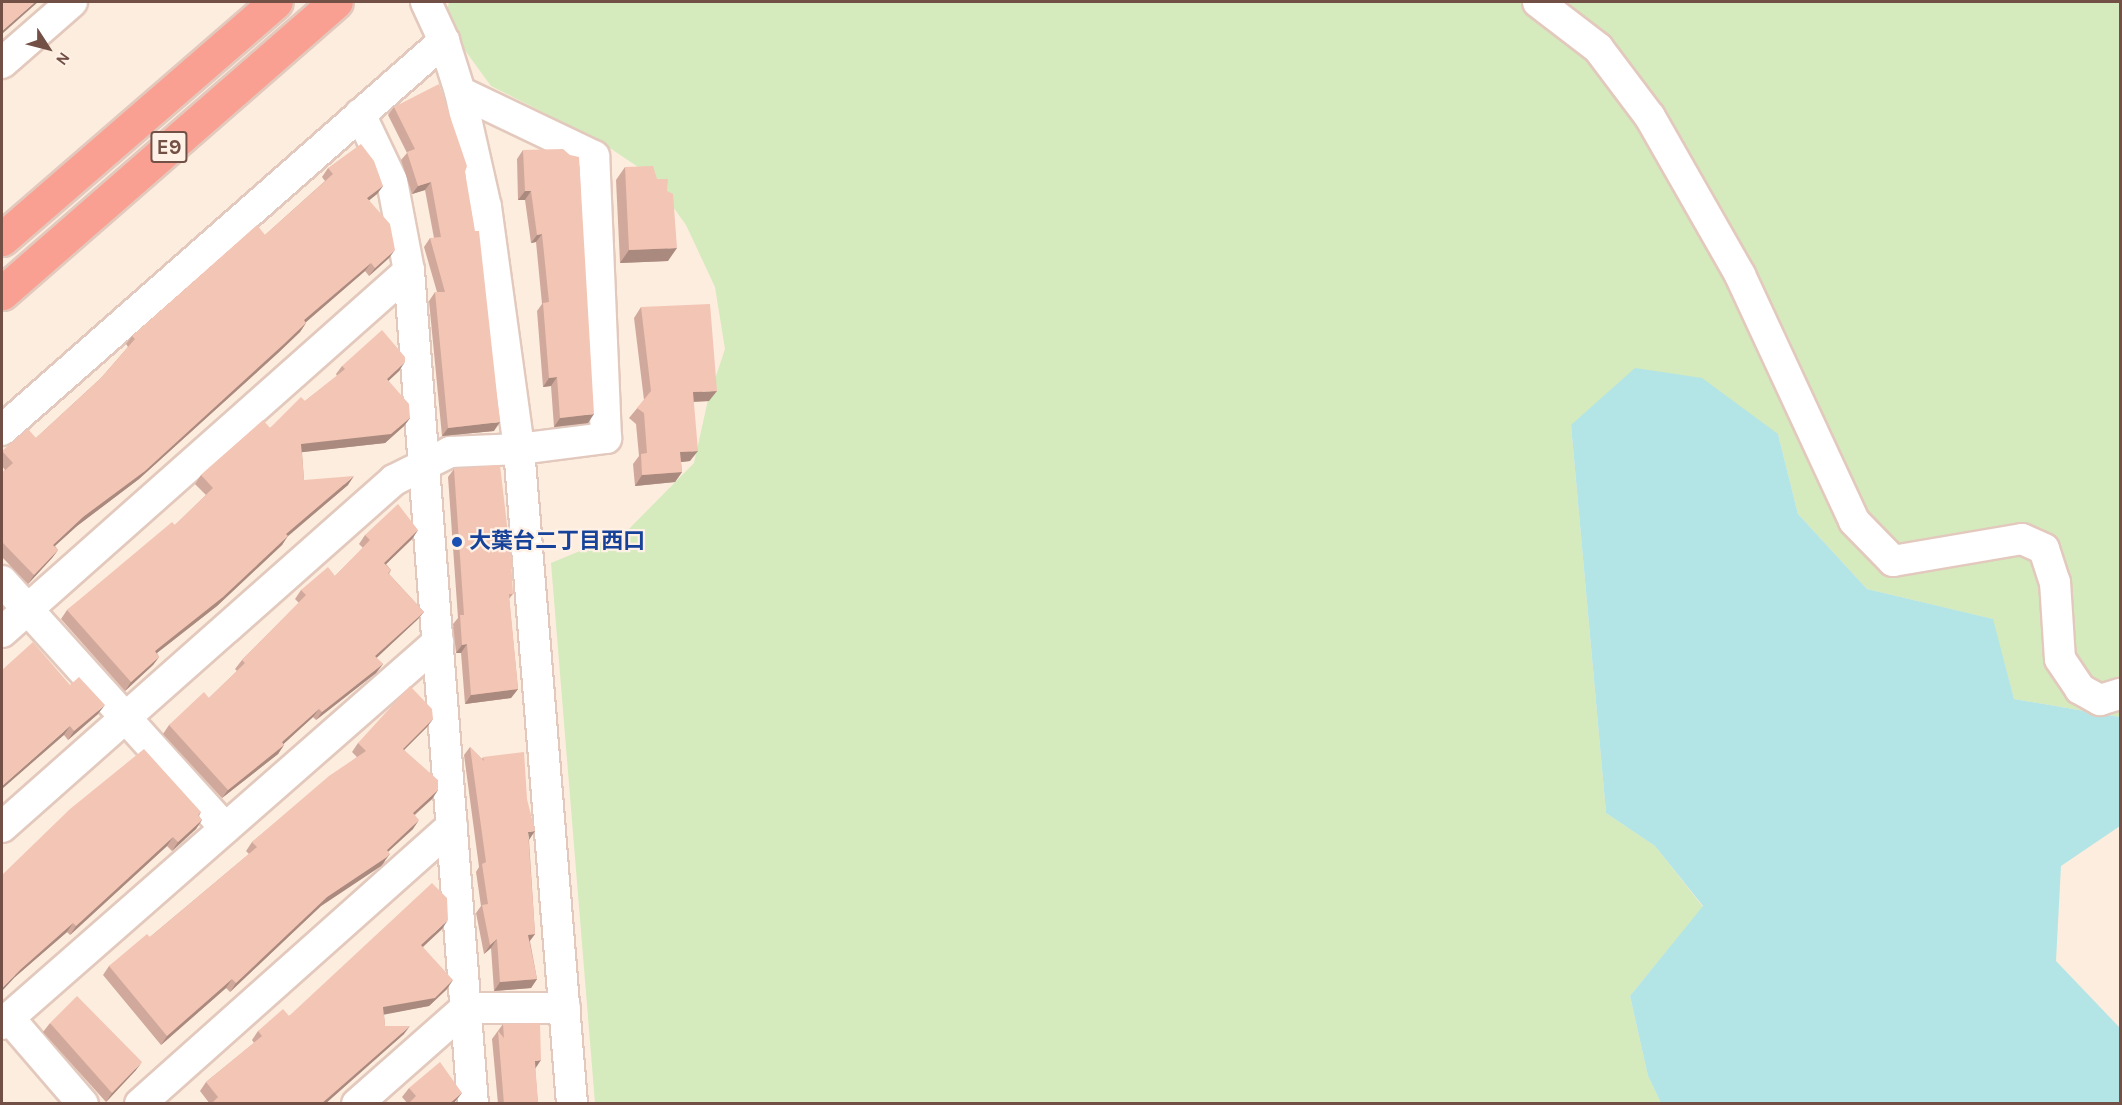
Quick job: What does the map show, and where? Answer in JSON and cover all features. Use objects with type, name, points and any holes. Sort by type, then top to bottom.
[{"type":"highway","name":"E9","points":[[2,239],[276,2]]},
{"type":"highway","name":"E9","points":[[2,293],[336,2]]},
{"type":"street","points":[[2,63],[72,2]]},
{"type":"street","points":[[1538,2],[1598,48],[1650,117],[1740,275],[1854,521],[1893,561],[2022,539],[2044,549],[2055,582],[2060,659],[2080,689],[2100,699],[2121,694]]},
{"type":"street","points":[[434,20],[459,92],[486,207],[519,449],[572,1104]]},
{"type":"street","points":[[2,430],[360,114],[434,20]]},
{"type":"street","points":[[2,826],[394,480],[450,452],[519,449],[606,438],[594,156],[459,92]]},
{"type":"street","points":[[360,114],[392,181],[409,271],[473,1104]]},
{"type":"street","points":[[2,632],[409,271]]},
{"type":"street","points":[[2,581],[225,828]]},
{"type":"street","points":[[82,1104],[5,1021],[438,642]]},
{"type":"street","points":[[140,1104],[452,826]]},
{"type":"street","points":[[357,1104],[466,1008],[566,1008]]},
{"type":"green space","points":[[449,2],[2120,2],[2120,717],[2014,699],[1992,619],[1867,589],[1798,514],[1778,434],[1571,425],[1606,813],[1655,846],[1703,907],[1630,996],[1648,1076],[1661,1103],[595,1103],[551,563],[626,532],[694,463],[708,400],[725,349],[715,287],[686,225],[650,175],[598,140],[491,86],[445,23]]},
{"type":"water","points":[[1635,368],[1702,378],[1778,434],[1798,514],[1867,589],[1993,619],[2014,699],[2120,717],[2120,826],[2061,866],[2056,961],[2120,1028],[2120,1103],[1661,1103],[1648,1076],[1630,996],[1703,906],[1655,846],[1606,813],[1571,425]]},
{"type":"building","points":[[2,2],[35,2],[2,31]]},
{"type":"building","points":[[439,84],[467,166],[465,172],[475,231],[479,231],[500,422],[448,428],[435,292],[445,292],[430,238],[441,237],[431,182],[418,186],[407,152],[415,149],[394,107]]},
{"type":"building","points":[[361,144],[374,161],[383,186],[367,198],[390,224],[395,250],[375,268],[371,263],[304,320],[306,323],[284,344],[145,471],[83,517],[53,545],[58,550],[34,575],[2,542],[2,473],[13,463],[2,451],[28,429],[36,438],[101,378],[135,339],[132,336],[257,225],[265,235],[333,174],[328,168]]},
{"type":"building","points":[[563,149],[570,155],[579,157],[594,414],[560,418],[557,377],[549,378],[543,303],[549,302],[542,234],[537,235],[531,191],[525,191],[523,150]]},
{"type":"building","points":[[653,166],[657,179],[668,179],[667,191],[673,194],[677,248],[629,250],[625,167]]},
{"type":"building","points":[[710,304],[717,391],[693,392],[698,451],[680,452],[682,472],[642,475],[641,454],[647,453],[644,413],[637,408],[651,391],[641,307]]},
{"type":"building","points":[[382,330],[405,357],[405,362],[387,379],[409,404],[410,418],[391,434],[301,444],[304,480],[354,476],[286,534],[288,536],[223,597],[155,651],[159,657],[131,682],[67,610],[172,522],[175,525],[213,488],[201,475],[204,472],[263,420],[270,428],[301,397],[305,401],[345,369],[342,366]]},
{"type":"building","points":[[500,465],[511,559],[513,594],[509,594],[518,689],[471,695],[467,644],[462,645],[460,615],[464,615],[454,469]]},
{"type":"building","points":[[398,504],[418,530],[384,563],[391,570],[388,573],[424,612],[375,656],[383,664],[322,712],[319,709],[282,742],[284,745],[228,790],[169,725],[204,692],[209,698],[245,663],[242,660],[306,595],[301,590],[328,567],[335,576],[370,540],[365,535]]},
{"type":"building","points":[[33,642],[70,685],[79,677],[105,705],[74,731],[70,726],[2,786],[2,670]]},
{"type":"building","points":[[410,686],[432,709],[433,719],[403,749],[438,780],[438,790],[413,813],[419,820],[387,850],[390,854],[387,857],[327,897],[236,983],[232,979],[167,1036],[109,966],[147,934],[150,937],[257,847],[252,842],[329,776],[366,751],[358,743]]},
{"type":"building","points":[[470,747],[484,761],[483,757],[524,752],[527,799],[535,831],[528,832],[535,934],[528,935],[537,979],[500,982],[497,939],[490,945],[482,905],[488,904],[482,864],[486,862]]},
{"type":"building","points":[[144,749],[201,812],[198,815],[202,820],[178,842],[173,837],[76,926],[73,923],[2,988],[2,875],[70,809]]},
{"type":"building","points":[[432,883],[447,898],[448,920],[421,945],[453,980],[435,998],[383,1007],[385,1026],[410,1026],[321,1104],[211,1104],[218,1097],[206,1082],[262,1036],[258,1031],[283,1009],[289,1016]]},
{"type":"building","points":[[77,996],[142,1062],[112,1093],[50,1023]]},
{"type":"building","points":[[540,1023],[541,1060],[535,1061],[538,1104],[504,1104],[498,1031],[504,1038],[503,1024]]},
{"type":"building","points":[[440,1062],[462,1093],[449,1104],[408,1104],[416,1096],[409,1088]]},
{"type":"place","name":"大葉台二丁目西口","points":[[457,542]]}]
